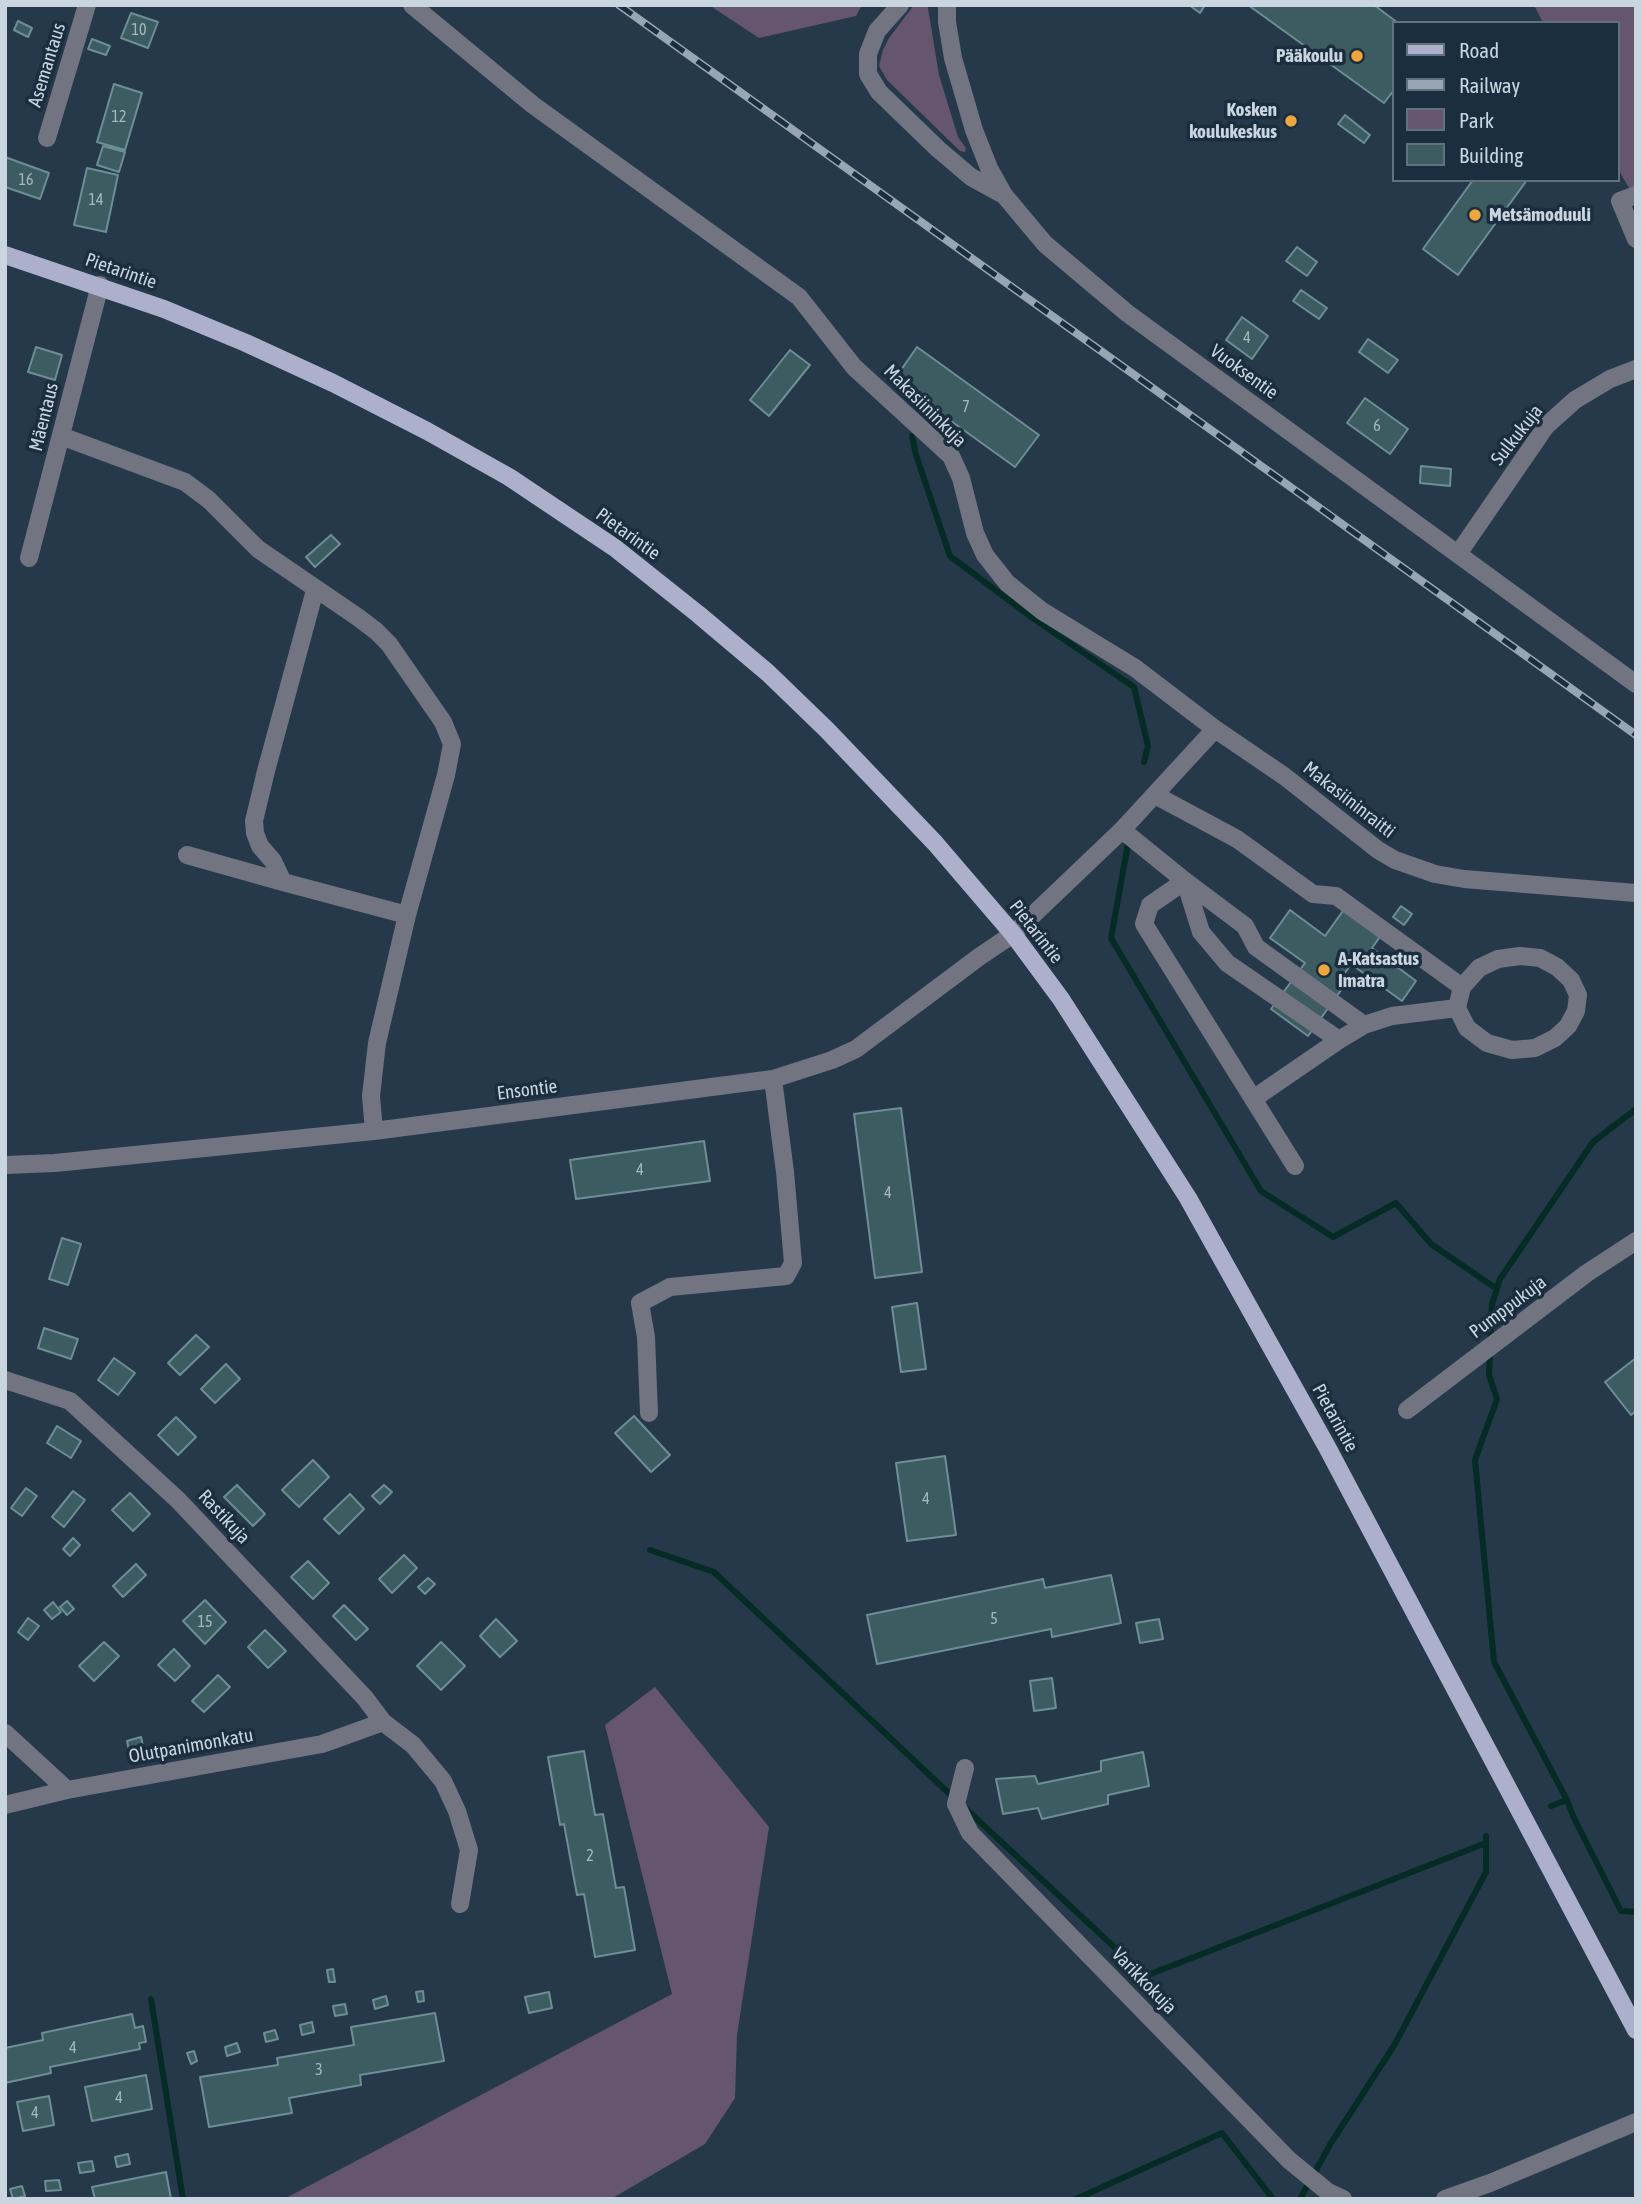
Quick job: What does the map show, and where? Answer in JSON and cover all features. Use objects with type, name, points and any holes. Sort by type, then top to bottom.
[{"type":"main road","name":"Pietarintie","points":[[5,255],[100,285],[246,343],[333,383],[509,477],[615,548],[768,673],[827,730],[935,843],[1013,934],[1061,999],[1188,1198],[1327,1447],[1636,2029]]},
{"type":"street","name":"Asemantaus","points":[[47,138],[87,5]]},
{"type":"street","name":"Makasiininkuja","points":[[412,5],[533,105],[799,297],[855,367],[951,456],[961,478],[975,533],[985,555],[1007,583],[1042,611],[1135,668],[1215,729]]},
{"type":"street","points":[[900,5],[877,32],[868,54],[868,74],[879,92],[938,149],[971,177],[1003,195]]},
{"type":"street","name":"Vuoksentie","points":[[947,5],[953,58],[989,168],[1003,195],[1045,244],[1127,313],[1636,684]]},
{"type":"street","points":[[1628,198],[1636,239]]},
{"type":"street","name":"Mäentaus","points":[[29,558],[100,285]]},
{"type":"street","name":"Sulkukuja","points":[[1458,554],[1546,426],[1575,400],[1610,379],[1636,369]]},
{"type":"street","points":[[61,436],[185,482],[209,500],[258,549],[376,631],[389,644],[443,722],[452,744],[377,1043],[371,1096],[374,1131]]},
{"type":"street","points":[[283,881],[274,861],[260,846],[254,821],[315,590]]},
{"type":"street","points":[[1013,934],[1122,830],[1215,729]]},
{"type":"street","name":"Makasiininraitti","points":[[1215,729],[1284,776],[1378,850],[1395,860],[1435,874],[1464,880],[1636,893]]},
{"type":"street","points":[[1155,795],[1237,839],[1313,894],[1336,896],[1462,987]]},
{"type":"street","points":[[1122,830],[1245,926],[1256,947],[1364,1025]]},
{"type":"street","points":[[187,855],[407,915]]},
{"type":"street","points":[[1185,881],[1201,932],[1227,962],[1339,1040]]},
{"type":"street","points":[[1185,881],[1150,905],[1144,923],[1296,1166]]},
{"type":"street","name":"Ensontie","points":[[5,1165],[55,1163],[374,1131],[773,1079],[832,1060],[856,1049],[1013,934]]},
{"type":"street","points":[[1520,956],[1540,958],[1558,967],[1571,980],[1578,995],[1576,1011],[1568,1026],[1555,1038],[1535,1048],[1512,1050],[1487,1043],[1467,1028],[1457,1008],[1462,987],[1479,968],[1498,959],[1520,956]]},
{"type":"street","points":[[1253,1099],[1364,1025],[1392,1016],[1457,1008]]},
{"type":"street","points":[[649,1413],[646,1337],[640,1303],[670,1287],[786,1276],[793,1263],[773,1079]]},
{"type":"street","name":"Pumppukuja","points":[[1407,1410],[1577,1281],[1636,1241]]},
{"type":"street","name":"Rastikuja","points":[[5,1380],[70,1401],[178,1500],[365,1698],[383,1722],[413,1745],[443,1781],[457,1811],[469,1850],[460,1904]]},
{"type":"street","name":"Olutpanimonkatu","points":[[5,1805],[67,1790],[322,1744],[383,1722]]},
{"type":"street","points":[[5,1733],[67,1790]]},
{"type":"street","name":"Varikkokuja","points":[[965,1768],[956,1804],[970,1833],[1289,2160],[1328,2192],[1343,2199]]},
{"type":"street","points":[[1445,2199],[1636,2122]]},
{"type":"green space","points":[[709,5],[862,5],[856,16],[759,38]]},
{"type":"green space","points":[[914,5],[927,5],[939,75],[958,137],[966,148],[965,152],[960,151],[887,80],[879,66],[889,38]]},
{"type":"green space","points":[[1534,5],[1636,5],[1636,200],[1620,172],[1620,21],[1542,21]]},
{"type":"green space","points":[[655,1687],[769,1827],[737,2035],[735,2098],[705,2144],[611,2199],[284,2199],[672,1994],[605,1725]]},
{"type":"building","points":[[1189,5],[1205,5],[1200,13]]},
{"type":"building","name":"Pääkoulu","points":[[1248,5],[1374,5],[1395,21],[1392,21],[1392,93],[1384,103]]},
{"type":"building","points":[[131,13],[158,22],[148,48],[121,38]]},
{"type":"building","points":[[18,21],[32,28],[28,37],[14,30]]},
{"type":"building","points":[[92,39],[110,46],[106,55],[88,49]]},
{"type":"building","points":[[114,84],[142,93],[125,150],[97,142]]},
{"type":"building","points":[[1345,115],[1370,135],[1364,143],[1338,124]]},
{"type":"building","points":[[103,146],[125,152],[119,172],[97,165]]},
{"type":"building","points":[[5,157],[49,173],[40,199],[5,187]]},
{"type":"building","points":[[87,168],[118,175],[106,232],[74,225]]},
{"type":"building","name":"Metsämoduuli","points":[[1472,182],[1526,182],[1458,275],[1423,249]]},
{"type":"building","points":[[1297,247],[1317,262],[1307,276],[1286,261]]},
{"type":"building","points":[[1301,290],[1327,308],[1319,319],[1293,301]]},
{"type":"building","points":[[1242,317],[1268,336],[1252,359],[1226,340]]},
{"type":"building","points":[[1368,339],[1398,360],[1388,373],[1359,352]]},
{"type":"building","points":[[36,347],[62,355],[55,380],[28,372]]},
{"type":"building","points":[[917,347],[1039,435],[1015,467],[894,380]]},
{"type":"building","points":[[790,350],[810,365],[769,416],[750,400]]},
{"type":"building","points":[[1365,398],[1408,429],[1390,454],[1347,423]]},
{"type":"building","points":[[1421,466],[1451,469],[1450,486],[1420,483]]},
{"type":"building","points":[[331,535],[340,544],[315,567],[306,557]]},
{"type":"building","points":[[1401,906],[1412,914],[1404,925],[1393,917]]},
{"type":"building","name":"A-Katsastus Imatra","points":[[1345,908],[1382,934],[1372,948],[1416,981],[1402,1001],[1351,964],[1339,982],[1344,986],[1308,1036],[1271,1009],[1305,963],[1270,938],[1290,910],[1325,936]]},
{"type":"building","points":[[901,1108],[922,1272],[875,1278],[854,1114]]},
{"type":"building","points":[[704,1141],[710,1181],[576,1199],[570,1160]]},
{"type":"building","points":[[62,1238],[81,1244],[68,1285],[49,1279]]},
{"type":"building","points":[[917,1303],[926,1369],[901,1372],[892,1307]]},
{"type":"building","points":[[44,1328],[78,1339],[71,1359],[38,1348]]},
{"type":"building","points":[[196,1335],[209,1347],[180,1375],[168,1363]]},
{"type":"building","points":[[114,1358],[135,1373],[118,1395],[98,1380]]},
{"type":"building","points":[[1636,1358],[1636,1411],[1631,1415],[1605,1382]]},
{"type":"building","points":[[226,1364],[240,1379],[215,1403],[201,1389]]},
{"type":"building","points":[[634,1416],[670,1455],[651,1472],[615,1433]]},
{"type":"building","points":[[176,1417],[196,1437],[178,1455],[158,1435]]},
{"type":"building","points":[[57,1426],[81,1441],[71,1458],[47,1443]]},
{"type":"building","points":[[945,1456],[956,1535],[907,1541],[896,1463]]},
{"type":"building","points":[[313,1460],[329,1477],[299,1507],[282,1490]]},
{"type":"building","points":[[237,1485],[265,1514],[253,1526],[224,1497]]},
{"type":"building","points":[[384,1485],[392,1492],[380,1504],[372,1496]]},
{"type":"building","points":[[26,1488],[37,1496],[22,1516],[11,1508]]},
{"type":"building","points":[[73,1491],[85,1500],[64,1527],[52,1517]]},
{"type":"building","points":[[130,1493],[150,1514],[133,1531],[112,1510]]},
{"type":"building","points":[[350,1494],[364,1509],[339,1534],[324,1519]]},
{"type":"building","points":[[73,1538],[80,1545],[70,1556],[63,1549]]},
{"type":"building","points":[[404,1555],[417,1568],[392,1593],[379,1579]]},
{"type":"building","points":[[308,1561],[329,1583],[313,1599],[291,1577]]},
{"type":"building","points":[[136,1564],[146,1575],[123,1597],[113,1586]]},
{"type":"building","points":[[1111,1575],[1121,1623],[1052,1637],[1051,1629],[877,1664],[867,1615],[1043,1579],[1045,1588]]},
{"type":"building","points":[[428,1578],[435,1584],[425,1594],[418,1587]]},
{"type":"building","points":[[205,1600],[226,1622],[205,1644],[183,1621]]},
{"type":"building","points":[[67,1601],[74,1609],[67,1615],[60,1607]]},
{"type":"building","points":[[53,1602],[61,1612],[52,1619],[44,1610]]},
{"type":"building","points":[[344,1605],[368,1629],[356,1640],[333,1616]]},
{"type":"building","points":[[28,1618],[39,1626],[28,1640],[18,1632]]},
{"type":"building","points":[[496,1619],[517,1641],[500,1657],[480,1636]]},
{"type":"building","points":[[1159,1619],[1163,1639],[1140,1643],[1136,1623]]},
{"type":"building","points":[[265,1630],[286,1651],[268,1668],[248,1647]]},
{"type":"building","points":[[104,1642],[119,1656],[94,1681],[79,1666]]},
{"type":"building","points":[[441,1642],[465,1666],[441,1690],[417,1666]]},
{"type":"building","points":[[174,1649],[190,1666],[175,1681],[158,1665]]},
{"type":"building","points":[[218,1675],[230,1687],[204,1712],[192,1701]]},
{"type":"building","points":[[1052,1678],[1056,1708],[1034,1711],[1030,1681]]},
{"type":"building","points":[[141,1737],[143,1746],[129,1750],[127,1741]]},
{"type":"building","points":[[584,1751],[595,1815],[603,1814],[616,1888],[624,1887],[635,1950],[595,1957],[584,1894],[577,1895],[564,1824],[560,1825],[548,1757]]},
{"type":"building","points":[[1143,1752],[1149,1786],[1108,1795],[1108,1804],[1042,1819],[1038,1808],[1003,1814],[996,1779],[1035,1776],[1038,1784],[1101,1771],[1101,1761]]},
{"type":"building","points":[[333,1969],[335,1982],[329,1982],[327,1970]]},
{"type":"building","points":[[423,1991],[424,2001],[418,2002],[416,1992]]},
{"type":"building","points":[[549,1992],[552,2008],[529,2013],[525,1997]]},
{"type":"building","points":[[386,1996],[388,2005],[375,2009],[373,2000]]},
{"type":"building","points":[[345,2004],[347,2014],[335,2016],[333,2006]]},
{"type":"building","points":[[435,2013],[444,2061],[360,2075],[361,2085],[289,2098],[292,2113],[209,2127],[200,2077],[278,2065],[277,2058],[354,2045],[351,2027]]},
{"type":"building","points":[[132,2014],[135,2028],[143,2026],[146,2042],[139,2043],[140,2049],[50,2067],[51,2073],[5,2083],[5,2048],[43,2040],[42,2033]]},
{"type":"building","points":[[312,2022],[314,2032],[302,2035],[300,2025]]},
{"type":"building","points":[[275,2030],[278,2039],[266,2042],[264,2033]]},
{"type":"building","points":[[237,2043],[240,2052],[227,2056],[225,2047]]},
{"type":"building","points":[[194,2051],[197,2061],[191,2064],[187,2053]]},
{"type":"building","points":[[146,2075],[152,2109],[92,2121],[85,2087]]},
{"type":"building","points":[[49,2096],[54,2125],[23,2131],[17,2102]]},
{"type":"building","points":[[128,2154],[130,2164],[117,2167],[115,2157]]},
{"type":"building","points":[[92,2161],[94,2171],[80,2173],[78,2163]]},
{"type":"building","points":[[166,2172],[171,2199],[95,2199],[92,2187]]},
{"type":"building","points":[[59,2180],[61,2190],[46,2191],[45,2181]]},
{"type":"building","points":[[22,2186],[25,2196],[13,2199],[10,2189]]},
{"type":"waterway","points":[[912,436],[950,556],[1034,619],[1134,687],[1148,746],[1144,762]]},
{"type":"waterway","points":[[1128,844],[1111,938],[1261,1191],[1333,1237],[1396,1203],[1431,1244],[1497,1289]]},
{"type":"waterway","points":[[1636,1109],[1593,1142],[1500,1279],[1492,1304],[1489,1375],[1497,1399],[1475,1460],[1494,1662],[1567,1800],[1621,1911],[1636,1912]]},
{"type":"waterway","points":[[650,1550],[714,1572],[955,1799]]},
{"type":"waterway","points":[[1551,1806],[1567,1800]]},
{"type":"waterway","points":[[965,1808],[1141,1972],[1148,1975],[1486,1843]]},
{"type":"waterway","points":[[1300,2199],[1331,2143],[1395,2044],[1486,1872],[1486,1836]]},
{"type":"waterway","points":[[151,1999],[183,2199]]},
{"type":"waterway","points":[[1076,2199],[1222,2133],[1273,2199]]},
{"type":"railway","points":[[619,5],[1636,735]]},
{"type":"place","name":"Pääkoulu","points":[[1357,56]]},
{"type":"place","name":"Kosken koulukeskus","points":[[1291,121]]},
{"type":"place","name":"Metsämoduuli","points":[[1475,215]]},
{"type":"place","name":"A-Katsastus Imatra","points":[[1324,970]]}]
